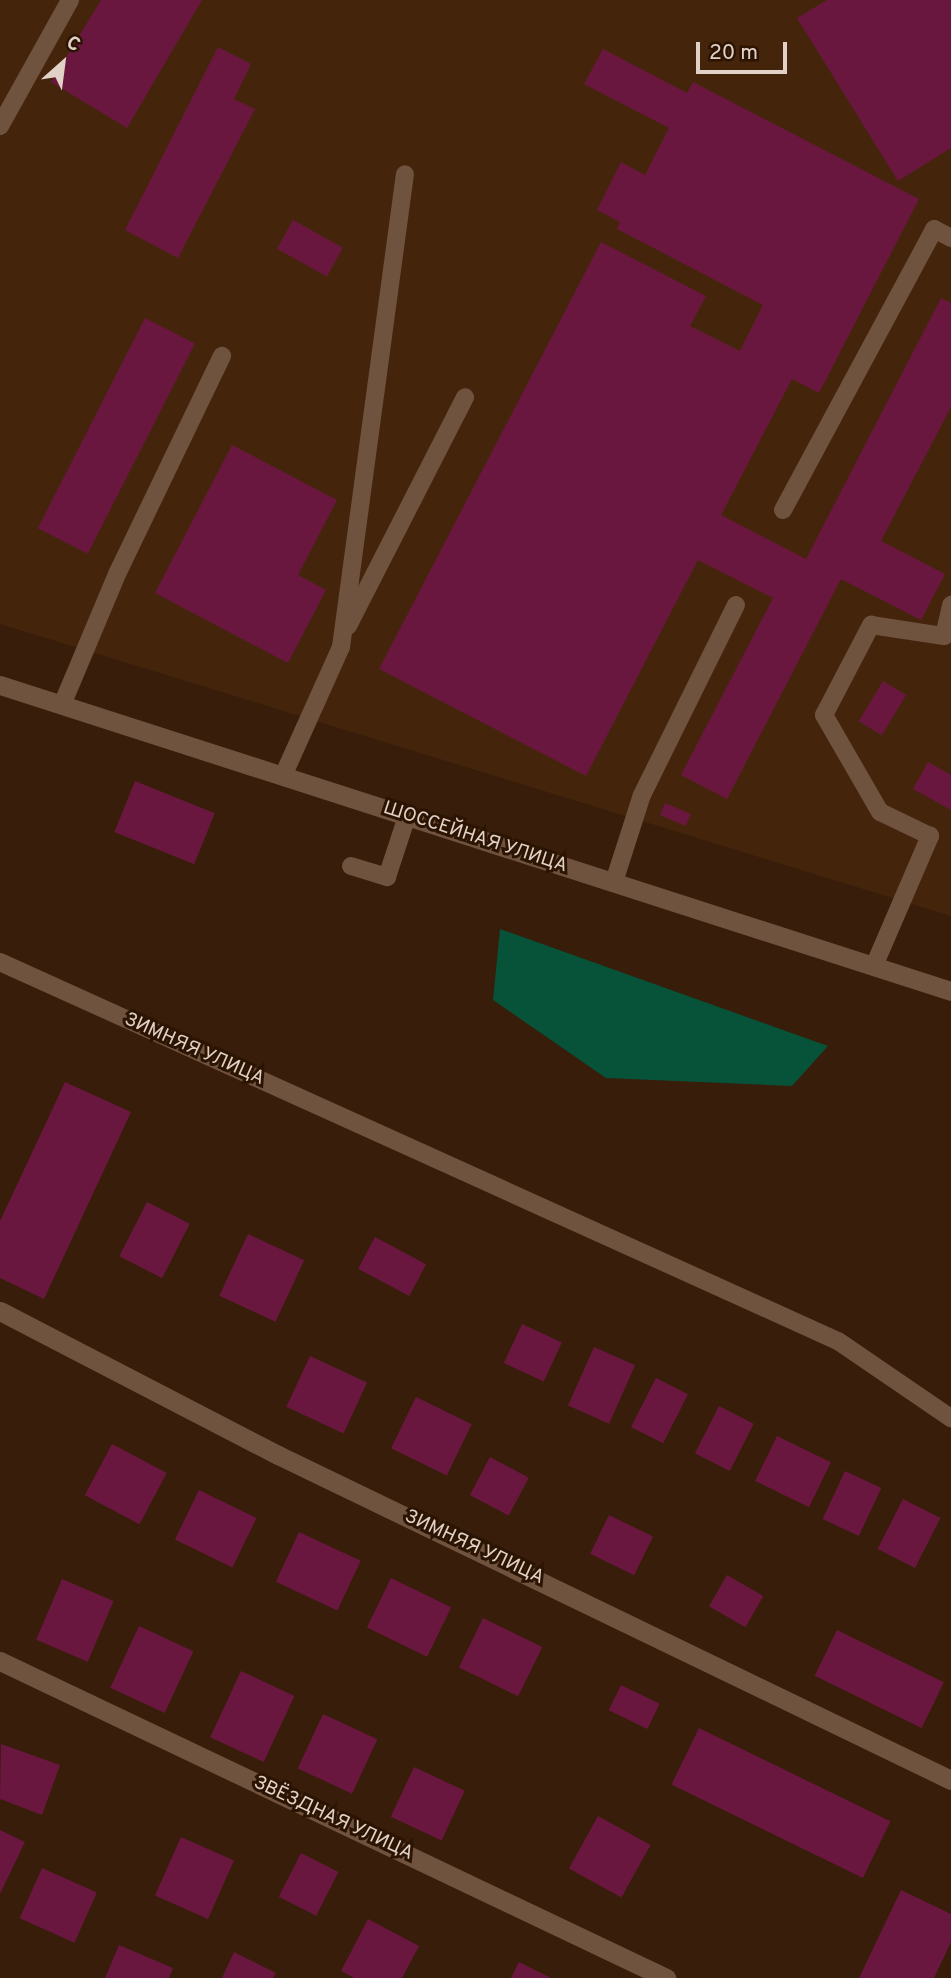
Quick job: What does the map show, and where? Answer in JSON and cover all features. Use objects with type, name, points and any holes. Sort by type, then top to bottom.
[{"type":"street","name":"ШОССЕЙНАЯ УЛИЦА","points":[[0,685],[951,991]]},
{"type":"street","name":"ЗИМНЯЯ УЛИЦА","points":[[0,1311],[278,1455],[951,1780]]},
{"type":"street","name":"ЗВЁЗДНАЯ УЛИЦА","points":[[0,1661],[666,1978]]},
{"type":"lane","points":[[0,126],[70,0]]},
{"type":"lane","points":[[342,638],[405,174]]},
{"type":"lane","points":[[783,510],[934,229],[951,238]]},
{"type":"lane","points":[[62,705],[118,572],[222,356]]},
{"type":"lane","points":[[283,776],[342,638],[466,397]]},
{"type":"lane","points":[[614,883],[642,795],[736,605]]},
{"type":"lane","points":[[874,966],[930,836],[880,812],[824,715],[871,625],[944,636],[951,605]]},
{"type":"lane","points":[[351,866],[387,877],[407,816]]},
{"type":"lane","name":"ЗИМНЯЯ УЛИЦА","points":[[0,962],[838,1340],[951,1418]]},
{"type":"shaded area","points":[[0,0],[951,0],[951,916],[0,624]]},
{"type":"green space","points":[[500,929],[828,1046],[792,1086],[606,1078],[493,1000]]},
{"type":"building","points":[[101,0],[202,0],[127,128],[51,82]]},
{"type":"building","points":[[827,0],[951,0],[951,148],[898,181],[797,18]]},
{"type":"building","points":[[218,47],[251,64],[234,99],[255,109],[178,258],[125,230]]},
{"type":"building","points":[[603,49],[687,93],[693,82],[919,199],[819,393],[792,379],[721,515],[806,559],[941,298],[951,303],[951,407],[881,541],[945,574],[921,620],[841,579],[727,799],[681,775],[773,598],[698,560],[586,776],[379,669],[601,242],[706,296],[690,326],[740,351],[763,305],[617,229],[620,222],[597,210],[621,162],[645,175],[669,128],[584,84]]},
{"type":"building","points":[[293,220],[343,248],[327,276],[277,249]]},
{"type":"building","points":[[145,318],[195,343],[88,554],[38,528]]},
{"type":"building","points":[[232,445],[337,500],[298,575],[326,590],[288,663],[155,593]]},
{"type":"building","points":[[883,681],[906,695],[882,735],[859,721]]},
{"type":"building","points":[[928,762],[951,775],[951,810],[913,789]]},
{"type":"building","points":[[135,781],[215,813],[194,864],[114,832]]},
{"type":"building","points":[[665,803],[691,814],[686,826],[660,815]]},
{"type":"building","points":[[65,1082],[131,1112],[44,1299],[0,1278],[0,1221]]},
{"type":"building","points":[[147,1202],[190,1224],[162,1278],[119,1256]]},
{"type":"building","points":[[248,1234],[304,1260],[275,1322],[219,1296]]},
{"type":"building","points":[[375,1237],[426,1264],[409,1296],[358,1269]]},
{"type":"building","points":[[522,1324],[562,1343],[544,1382],[504,1363]]},
{"type":"building","points":[[594,1347],[635,1365],[609,1424],[568,1405]]},
{"type":"building","points":[[310,1356],[367,1383],[343,1433],[286,1407]]},
{"type":"building","points":[[656,1378],[688,1394],[663,1443],[631,1427]]},
{"type":"building","points":[[416,1397],[472,1424],[447,1475],[391,1448]]},
{"type":"building","points":[[719,1406],[754,1424],[730,1471],[695,1453]]},
{"type":"building","points":[[777,1436],[831,1462],[809,1507],[755,1481]]},
{"type":"building","points":[[112,1444],[167,1473],[140,1524],[85,1495]]},
{"type":"building","points":[[490,1457],[529,1478],[509,1516],[470,1495]]},
{"type":"building","points":[[845,1471],[881,1488],[859,1536],[823,1519]]},
{"type":"building","points":[[199,1490],[257,1518],[232,1567],[175,1539]]},
{"type":"building","points":[[903,1499],[940,1518],[915,1568],[878,1549]]},
{"type":"building","points":[[609,1515],[653,1536],[634,1575],[590,1554]]},
{"type":"building","points":[[299,1532],[361,1561],[337,1611],[276,1582]]},
{"type":"building","points":[[727,1575],[763,1596],[745,1627],[709,1606]]},
{"type":"building","points":[[391,1578],[451,1607],[427,1657],[367,1627]]},
{"type":"building","points":[[62,1579],[114,1601],[88,1662],[36,1640]]},
{"type":"building","points":[[483,1618],[542,1647],[518,1696],[459,1667]]},
{"type":"building","points":[[139,1626],[193,1651],[165,1713],[110,1688]]},
{"type":"building","points":[[837,1630],[944,1682],[922,1728],[815,1676]]},
{"type":"building","points":[[241,1671],[294,1696],[264,1762],[210,1737]]},
{"type":"building","points":[[621,1685],[660,1704],[647,1729],[609,1710]]},
{"type":"building","points":[[323,1714],[377,1739],[352,1794],[298,1768]]},
{"type":"building","points":[[699,1728],[890,1821],[863,1878],[671,1785]]},
{"type":"building","points":[[1,1744],[60,1765],[42,1815],[0,1799]]},
{"type":"building","points":[[414,1767],[465,1791],[442,1841],[391,1817]]},
{"type":"building","points":[[598,1816],[650,1845],[621,1898],[569,1868]]},
{"type":"building","points":[[0,1830],[25,1842],[0,1894]]},
{"type":"building","points":[[181,1837],[234,1861],[208,1919],[155,1895]]},
{"type":"building","points":[[301,1853],[338,1872],[316,1916],[279,1897]]},
{"type":"building","points":[[42,1868],[97,1892],[74,1943],[20,1918]]},
{"type":"building","points":[[901,1890],[951,1914],[951,1942],[934,1978],[859,1978]]},
{"type":"building","points":[[368,1919],[419,1946],[402,1978],[354,1978],[341,1971]]},
{"type":"building","points":[[119,1945],[173,1968],[169,1978],[105,1978]]},
{"type":"building","points":[[234,1952],[276,1973],[273,1978],[222,1978]]},
{"type":"building","points":[[519,1962],[551,1978],[511,1978]]}]
